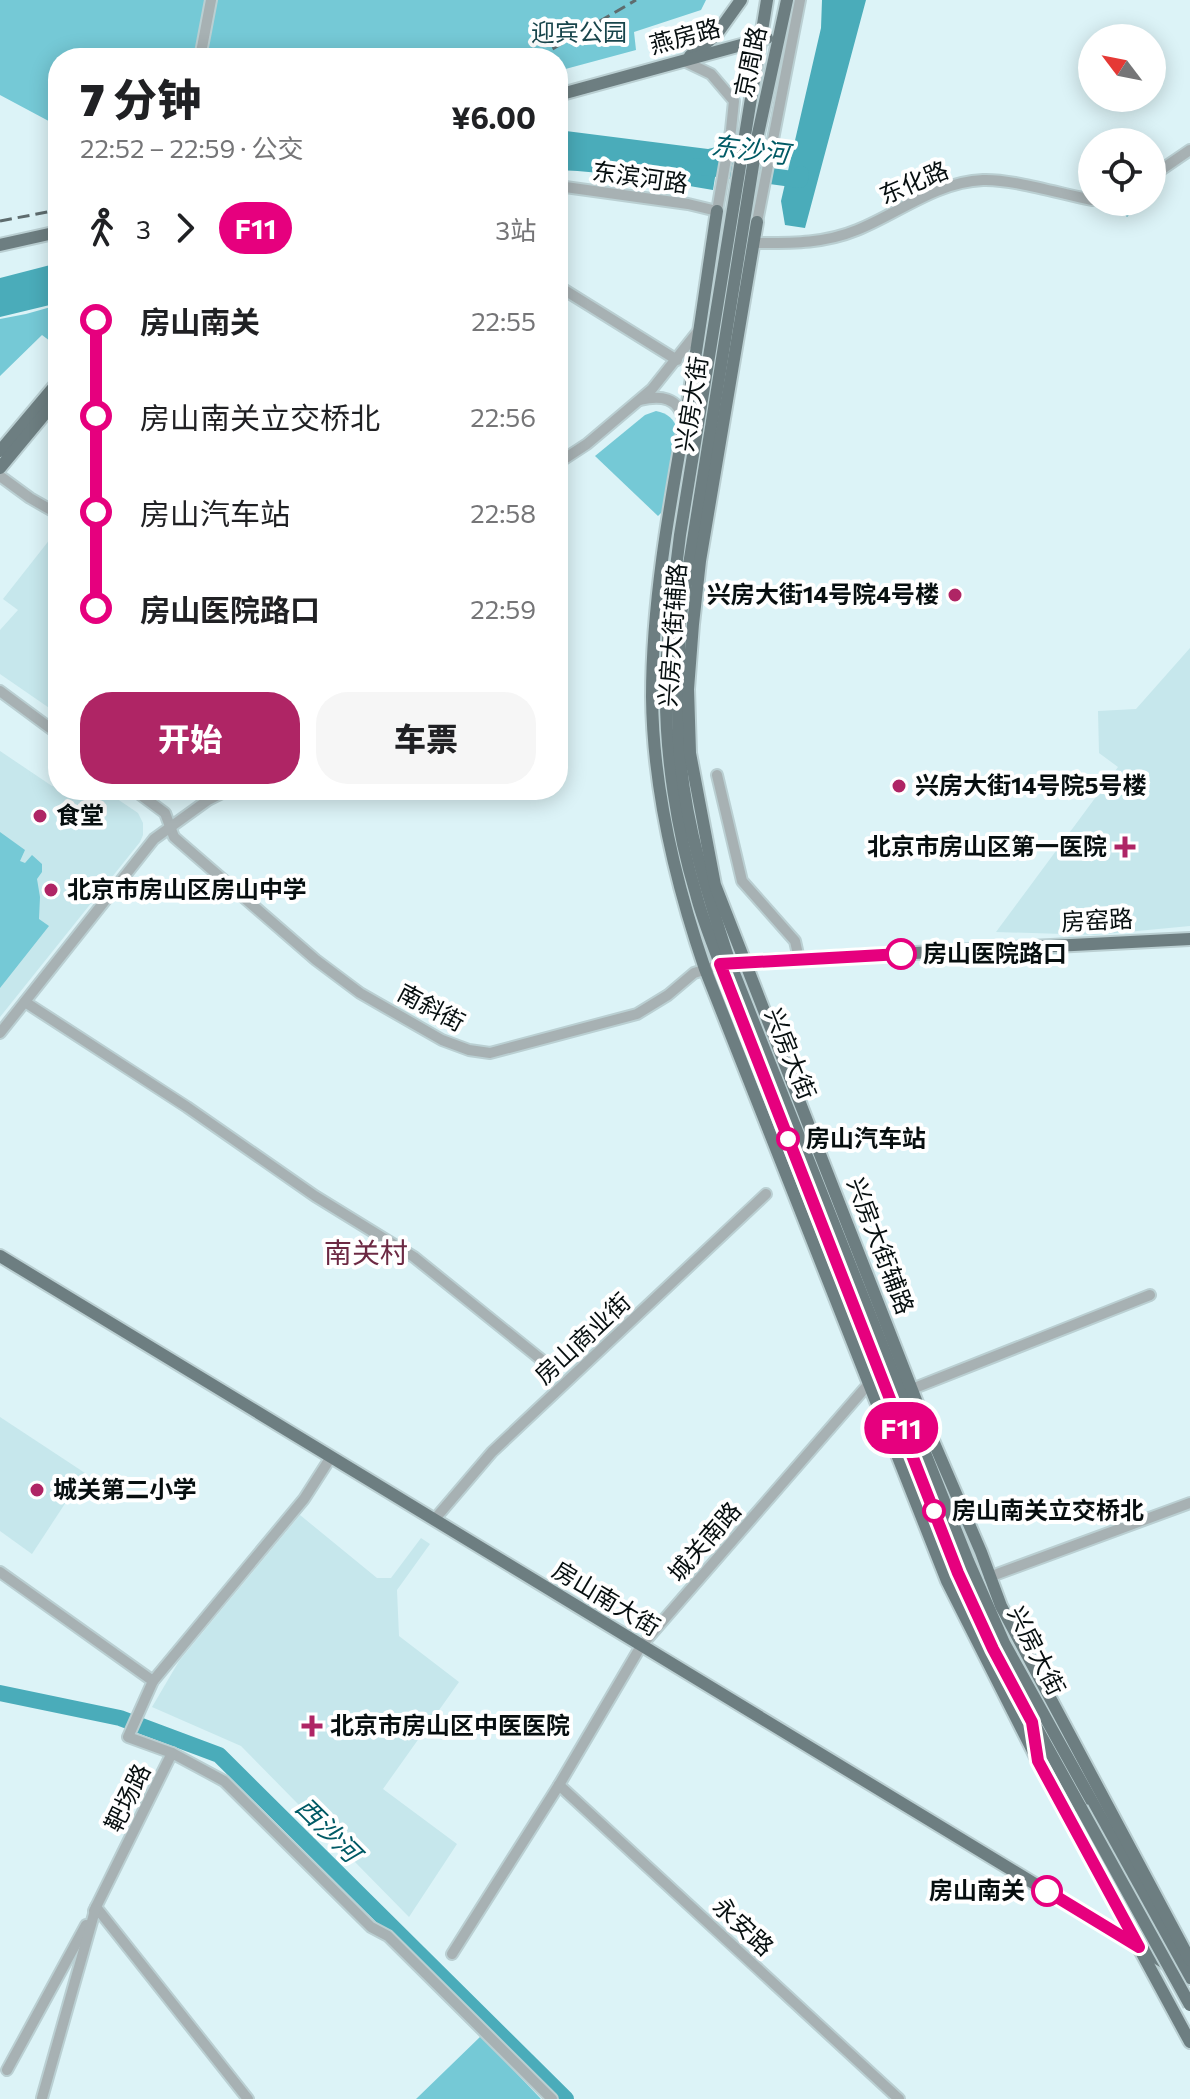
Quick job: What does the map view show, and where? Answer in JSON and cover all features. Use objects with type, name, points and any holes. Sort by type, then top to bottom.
[{"type":"main road","points":[[684,61],[716,35],[741,0]]},
{"type":"main road","name":"京周路","points":[[750,129],[767,0]]},
{"type":"main road","name":"京周路","points":[[750,129],[787,0]]},
{"type":"main road","name":"燕房路","points":[[568,92],[778,36]]},
{"type":"main road","points":[[750,129],[744,220],[754,243]]},
{"type":"main road","name":"兴房大街","points":[[717,211],[664,541],[656,613],[652,698],[658,767],[677,877],[705,969],[947,1581],[1038,1761],[1190,2042]]},
{"type":"main road","name":"兴房大街","points":[[744,220],[720,286],[672,597],[666,688],[669,755],[675,796],[731,963],[879,1372],[958,1573],[993,1649],[1032,1722],[1087,1806],[1190,1978]]},
{"type":"main road","name":"兴房大街","points":[[691,848],[680,757],[680,621],[744,220]]},
{"type":"main road","points":[[0,245],[48,234]]},
{"type":"main road","name":"兴房大街辅路","points":[[754,243],[701,553],[688,689],[690,753],[731,963],[812,1130],[943,1468],[976,1539],[1001,1606],[1190,1960]]},
{"type":"main road","points":[[699,330],[720,286]]},
{"type":"main road","points":[[718,381],[734,359]]},
{"type":"main road","points":[[0,451],[48,394]]},
{"type":"main road","points":[[0,468],[48,410]]},
{"type":"main road","points":[[664,541],[672,597]]},
{"type":"main road","points":[[658,767],[675,796]]},
{"type":"main road","points":[[677,877],[691,848],[711,865]]},
{"type":"main road","name":"房窑路","points":[[731,963],[1190,939]]},
{"type":"main road","name":"兴房大街","points":[[731,963],[943,1499],[1004,1643],[1190,2005]]},
{"type":"main road","points":[[783,1097],[788,1077]]},
{"type":"main road","name":"房山南大街","points":[[0,1256],[1190,1978]]},
{"type":"main road","points":[[943,1468],[943,1499]]},
{"type":"main road","points":[[968,1561],[1001,1606]]},
{"type":"main road","name":"兴房大街","points":[[1032,1722],[1038,1761]]},
{"type":"street","points":[[202,48],[211,0]]},
{"type":"street","points":[[744,220],[773,137],[800,0]]},
{"type":"street","points":[[684,61],[711,74],[734,101],[750,129]]},
{"type":"street","points":[[717,211],[734,101]]},
{"type":"street","points":[[1166,166],[1190,150]]},
{"type":"street","name":"东化路","points":[[754,243],[809,243],[831,239],[859,229],[948,185],[984,180],[1078,197]]},
{"type":"street","name":"东滨河路","points":[[568,187],[717,211]]},
{"type":"street","points":[[568,292],[677,360]]},
{"type":"street","points":[[568,456],[587,444],[662,378],[699,330]]},
{"type":"street","points":[[638,401],[659,396],[671,400],[681,410],[683,429]]},
{"type":"street","points":[[0,476],[48,508]]},
{"type":"street","points":[[0,691],[48,727]]},
{"type":"street","points":[[717,775],[742,881],[795,941],[799,959]]},
{"type":"street","name":"南斜街","points":[[147,800],[165,813],[174,837],[316,960],[360,993],[442,1040],[469,1050],[490,1053],[637,1014],[668,995],[694,973],[731,963]]},
{"type":"street","points":[[0,1033],[154,839],[208,800]]},
{"type":"street","points":[[25,1002],[187,1107],[315,1196],[414,1257],[548,1365]]},
{"type":"street","name":"房山商业街","points":[[434,1520],[492,1452],[766,1194]]},
{"type":"street","points":[[912,1389],[1150,1295]]},
{"type":"street","name":"城关南路","points":[[452,1954],[559,1785],[641,1646],[879,1372]]},
{"type":"street","name":"靶场路","points":[[42,2098],[96,1907],[172,1753],[128,1737],[142,1704],[153,1681],[304,1499],[331,1457]]},
{"type":"street","points":[[989,1577],[1190,1503]]},
{"type":"street","points":[[0,1572],[153,1681]]},
{"type":"street","points":[[172,1753],[224,1781],[371,1927],[388,1936],[552,2099]]},
{"type":"street","name":"永安路","points":[[559,1785],[899,2099]]},
{"type":"street","points":[[7,2070],[96,1907],[248,2099]]},
{"type":"shaded area","points":[[822,0],[866,0],[805,228],[785,225],[781,201],[821,28]]},
{"type":"shaded area","points":[[568,131],[708,149],[720,146],[713,190],[568,171]]},
{"type":"shaded area","points":[[48,266],[48,305],[0,317],[0,278]]},
{"type":"shaded area","points":[[48,542],[48,707],[0,674],[0,630],[18,610],[3,599]]},
{"type":"shaded area","name":"北京市房山区第一医院","points":[[1190,648],[1190,926],[1095,935],[996,932],[1118,767],[1099,753],[1098,711],[1136,709]]},
{"type":"shaded area","name":"北京市房山区房山中学","points":[[0,751],[48,783],[48,800],[119,800],[138,813],[143,823],[143,835],[0,1017]]},
{"type":"shaded area","name":"城关第二小学","points":[[0,1417],[85,1473],[32,1554],[0,1531]]},
{"type":"shaded area","name":"北京市房山区中医医院","points":[[300,1515],[377,1578],[391,1578],[421,1538],[430,1544],[397,1590],[399,1636],[459,1682],[383,1789],[457,1844],[409,1917],[241,1746],[152,1707],[179,1661]]},
{"type":"green space","name":"迎宾公园","points":[[0,0],[706,0],[701,10],[634,32],[636,50],[568,68],[568,48],[48,48],[48,121],[0,95]]},
{"type":"green space","points":[[48,308],[48,340],[42,335],[0,376],[0,319]]},
{"type":"green space","points":[[656,411],[670,417],[677,430],[662,512],[658,516],[595,456],[645,415]]},
{"type":"green space","points":[[0,832],[25,850],[20,861],[25,863],[32,855],[42,864],[42,872],[37,879],[39,919],[49,926],[0,988]]},
{"type":"green space","points":[[481,2036],[541,2099],[416,2099]]},
{"type":"waterway","name":"东沙河","points":[[695,166],[800,180],[801,174]]},
{"type":"waterway","name":"西沙河","points":[[0,1693],[120,1718],[219,1755],[566,2099]]},
{"type":"railway","points":[[554,48],[636,0]]},
{"type":"railway","points":[[0,221],[48,212]]},
{"type":"bus line","name":"F11","points":[[901,954],[720,964],[958,1573],[993,1649],[1032,1722],[1038,1761],[1139,1947],[1047,1891]]},
{"type":"place","name":"兴房大街14号院4号楼","points":[[955,595]]},
{"type":"place","name":"兴房大街14号院5号楼","points":[[899,786]]},
{"type":"place","name":"食堂","points":[[40,816]]},
{"type":"place","name":"北京市房山区第一医院","points":[[1125,847]]},
{"type":"place","name":"北京市房山区房山中学","points":[[51,890]]},
{"type":"place","name":"房山医院路口","points":[[901,954]]},
{"type":"place","name":"房山汽车站","points":[[788,1139]]},
{"type":"place","name":"城关第二小学","points":[[37,1490]]},
{"type":"place","name":"房山南关立交桥北","points":[[934,1511]]},
{"type":"place","name":"北京市房山区中医医院","points":[[312,1726]]},
{"type":"place","name":"房山南关","points":[[1047,1891]]},
{"type":"district","name":"南关村","points":[[366,1253]]}]
